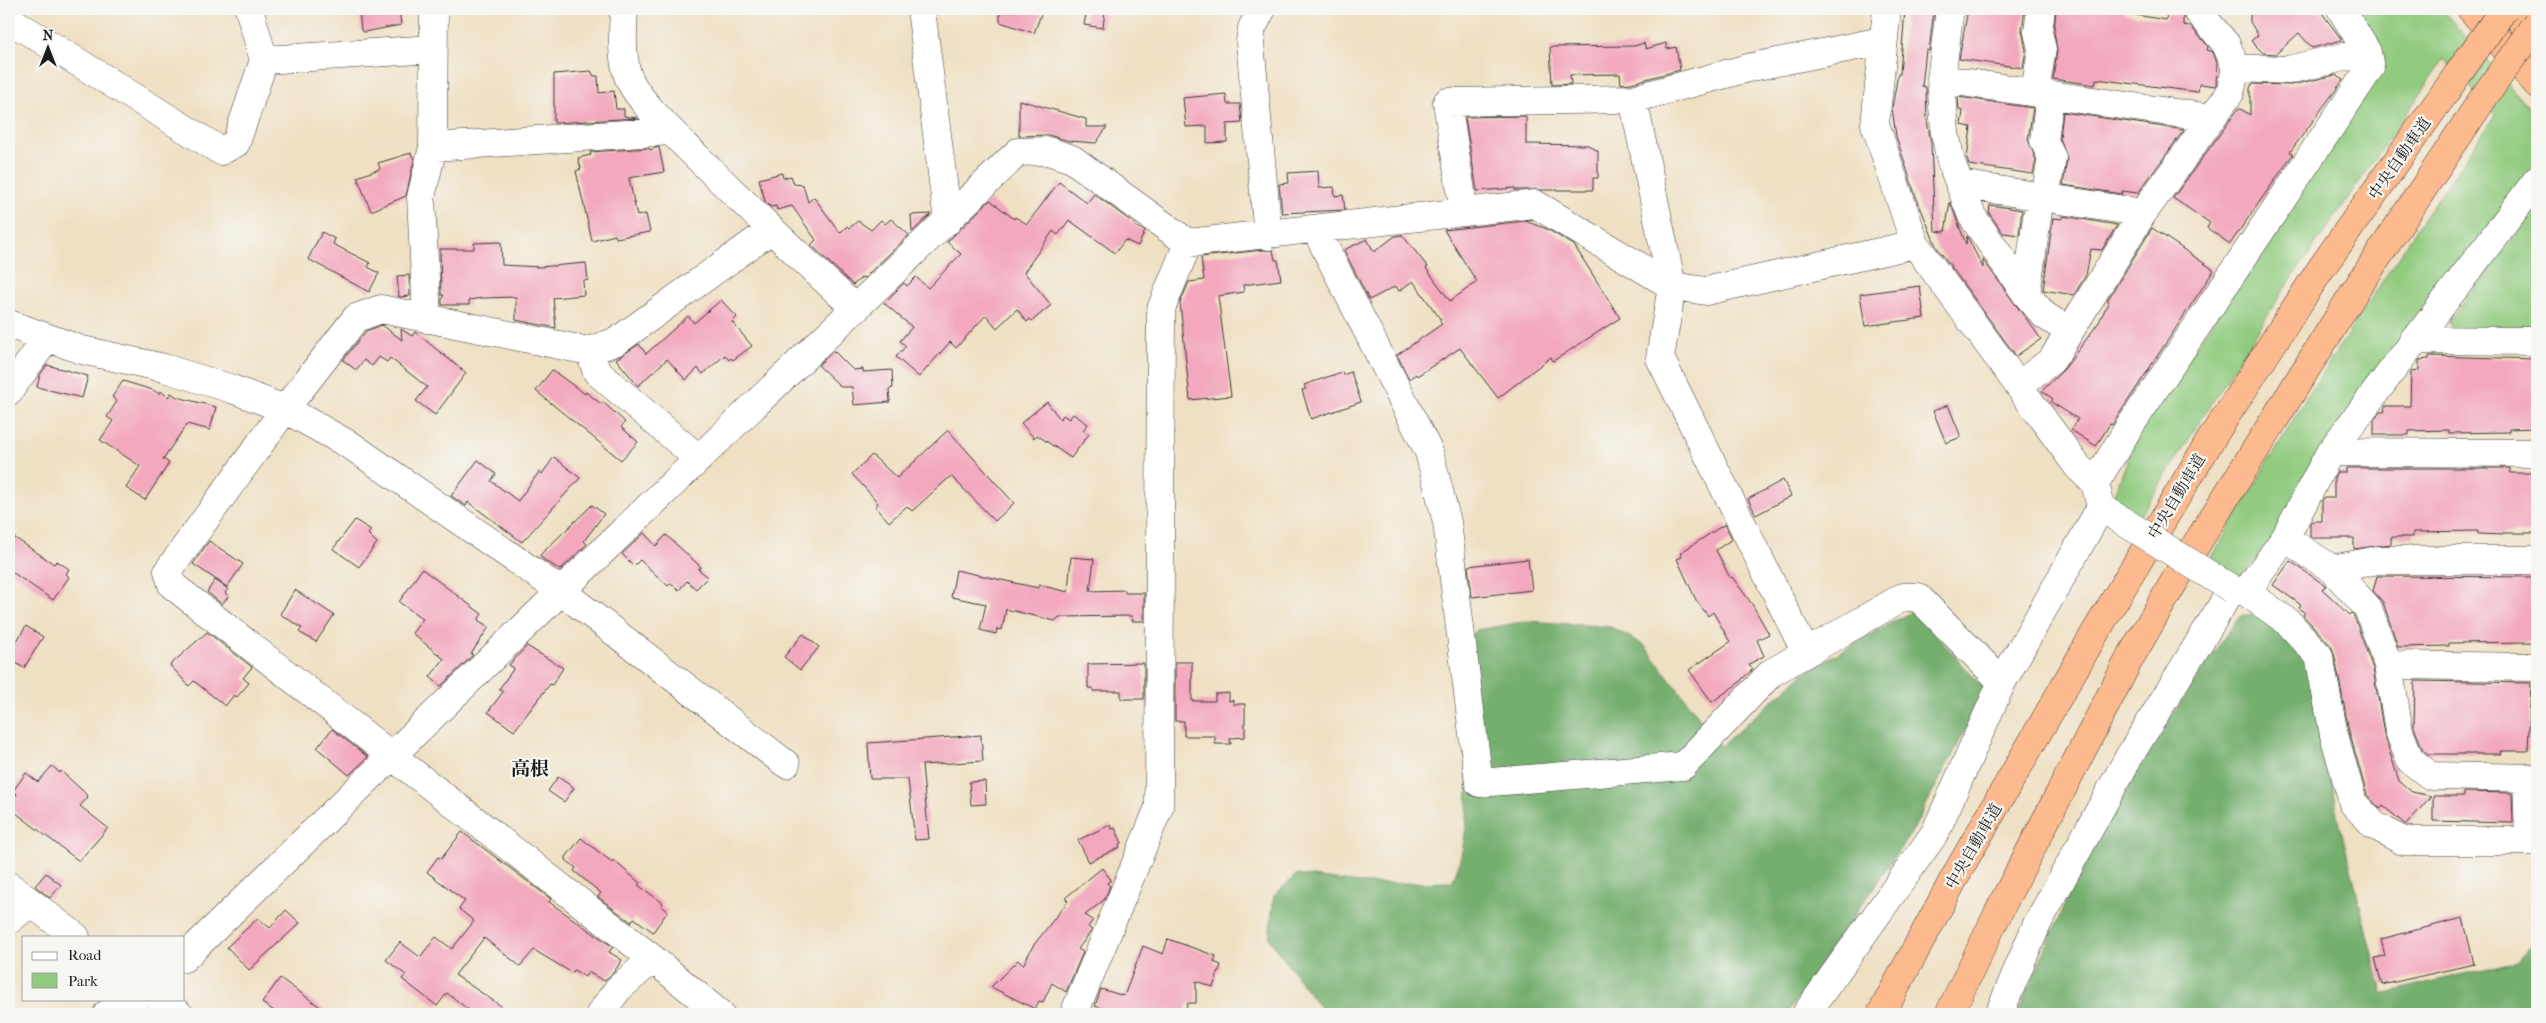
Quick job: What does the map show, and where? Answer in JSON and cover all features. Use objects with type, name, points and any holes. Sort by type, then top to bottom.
[{"type":"highway","points":[[2471,9],[2537,84]]},
{"type":"highway","name":"中央自動車道","points":[[1883,1012],[1958,872],[2085,650],[2208,444],[2320,270],[2504,9]]},
{"type":"highway","points":[[2510,9],[2537,39]]},
{"type":"highway","points":[[1949,1014],[2004,901],[2130,658],[2192,550],[2345,308],[2482,100],[2537,22]]},
{"type":"street","points":[[12,17],[221,151],[236,143],[264,60],[249,9]]},
{"type":"street","points":[[427,319],[421,197],[433,147],[434,9]]},
{"type":"street","points":[[624,9],[622,40],[627,74],[637,92],[672,131],[771,230],[856,309]]},
{"type":"street","points":[[921,9],[948,220]]},
{"type":"street","points":[[1262,9],[1252,28],[1250,42],[1268,236]]},
{"type":"street","points":[[1887,9],[1882,42],[1875,124],[1915,244],[2103,502],[2288,622],[2319,656],[2334,735],[2353,803],[2374,825],[2403,841],[2533,841],[2532,778],[2431,776],[2410,760],[2399,731],[2388,665],[2368,608],[2332,569],[2285,538]]},
{"type":"street","points":[[1950,9],[1941,79],[1945,133],[1960,184],[1972,216],[2026,294],[2044,315],[2069,331]]},
{"type":"street","points":[[2026,294],[2043,197],[2052,158],[2044,141],[2042,49],[2038,32],[2042,9]]},
{"type":"street","points":[[2018,384],[2052,360],[2143,212],[2230,93],[2236,68],[2226,44],[2196,9]]},
{"type":"street","points":[[1806,1014],[1935,833],[2002,682],[2103,502],[2128,429],[2370,68],[2368,52],[2341,9]]},
{"type":"street","points":[[1464,211],[1447,102],[1633,99],[1752,67],[1882,42]]},
{"type":"street","points":[[264,60],[433,49]]},
{"type":"street","points":[[2236,68],[2288,70],[2352,55]]},
{"type":"street","points":[[1941,79],[2211,118]]},
{"type":"street","points":[[1633,99],[1672,286],[1660,358],[1806,653]]},
{"type":"street","points":[[433,147],[672,131]]},
{"type":"street","points":[[185,957],[1018,152],[1048,151],[1072,159],[1188,243],[1268,236],[1535,204],[1672,286],[1706,291],[1915,244]]},
{"type":"street","points":[[1960,184],[2143,212]]},
{"type":"street","points":[[1999,1014],[2037,924],[2130,755],[2239,591],[2285,538],[2330,452],[2413,340],[2531,188]]},
{"type":"street","points":[[720,1014],[653,959],[172,585],[168,571],[285,409],[356,318],[381,309],[589,351],[617,341],[771,230]]},
{"type":"street","points":[[1316,230],[1429,452],[1447,522],[1479,783],[1683,766],[1771,673],[1903,596],[1918,597],[2002,682]]},
{"type":"street","points":[[1074,1014],[1159,807],[1161,309],[1188,243]]},
{"type":"street","points":[[9,324],[82,350],[164,368],[285,409],[353,447],[561,592],[786,764]]},
{"type":"street","points":[[9,391],[47,338]]},
{"type":"street","points":[[2413,340],[2537,341]]},
{"type":"street","points":[[589,351],[597,372],[699,459]]},
{"type":"street","points":[[2330,452],[2537,453]]},
{"type":"street","points":[[2332,569],[2378,560],[2537,560]]},
{"type":"street","points":[[2388,665],[2537,667]]},
{"type":"street","points":[[9,886],[75,936]]},
{"type":"street","points":[[9,920],[30,903]]},
{"type":"street","points":[[600,1014],[618,989],[653,959]]},
{"type":"street","points":[[107,1014],[133,1000]]},
{"type":"street","points":[[160,1000],[179,1014]]},
{"type":"green space","points":[[2352,9],[2441,9],[2537,117],[2537,161],[2275,538],[2238,580],[2209,562],[2308,395],[2422,221],[2496,115],[2444,59],[2278,299],[2138,519],[2112,500],[2138,433],[2379,73],[2381,49]]},
{"type":"green space","points":[[2537,206],[2537,333],[2454,333],[2449,322]]},
{"type":"green space","points":[[1914,610],[1986,691],[1913,830],[1787,1014],[1325,1014],[1269,939],[1274,896],[1296,875],[1368,884],[1452,882],[1461,856],[1466,828],[1468,799],[1464,739],[1453,653],[1477,630],[1528,621],[1611,627],[1645,646],[1721,746],[1808,670]]},
{"type":"green space","points":[[2252,614],[2267,618],[2301,652],[2307,665],[2315,691],[2340,825],[2382,994],[2517,961],[2537,940],[2537,1014],[2017,1014],[2081,867],[2144,757],[2234,623],[2242,616]]},
{"type":"building","points":[[359,9],[399,9],[401,25],[364,32],[361,30]]},
{"type":"building","points":[[1000,9],[1043,9],[1034,33],[1000,22]]},
{"type":"building","points":[[1087,9],[1105,9],[1103,28],[1084,25]]},
{"type":"building","points":[[1905,9],[1934,9],[1929,51],[1926,50],[1922,86],[1926,87],[1935,231],[1945,232],[1950,202],[1966,244],[1967,236],[1983,268],[1983,260],[2041,339],[2016,356],[1936,246],[1915,194],[1896,136],[1892,108],[1898,74],[1900,74]]},
{"type":"building","points":[[1968,9],[2025,9],[2022,30],[2026,50],[2023,68],[1959,59]]},
{"type":"building","points":[[2056,9],[2124,9],[2124,13],[2166,20],[2167,14],[2183,16],[2183,25],[2190,26],[2208,46],[2207,50],[2213,52],[2217,63],[2216,86],[2199,84],[2198,92],[2096,79],[2095,85],[2053,79],[2057,51],[2054,31]]},
{"type":"building","points":[[2250,9],[2319,9],[2342,40],[2312,48],[2299,33],[2276,54],[2263,53],[2251,41],[2258,35],[2250,22]]},
{"type":"building","points":[[1644,43],[1646,49],[1666,43],[1667,49],[1676,47],[1680,70],[1621,84],[1620,74],[1570,75],[1571,84],[1552,85],[1550,47],[1634,46]]},
{"type":"building","points":[[591,71],[594,76],[598,76],[599,93],[614,91],[616,109],[624,109],[624,116],[637,118],[554,123],[554,74]]},
{"type":"building","points":[[2336,75],[2343,80],[2290,152],[2293,154],[2230,244],[2207,228],[2210,223],[2173,198],[2239,108],[2250,115],[2250,88],[2252,84],[2291,85]]},
{"type":"building","points":[[1226,94],[1227,104],[1240,104],[1242,123],[1227,124],[1227,142],[1207,143],[1207,126],[1186,127],[1183,98]]},
{"type":"building","points":[[1958,97],[2033,108],[2028,139],[2036,160],[2033,174],[1969,165],[1967,159],[1971,127],[1961,125],[1963,111],[1959,110]]},
{"type":"building","points":[[1019,100],[1086,119],[1086,127],[1107,127],[1096,143],[1069,141],[1048,135],[1019,136]]},
{"type":"building","points":[[2063,112],[2184,130],[2138,193],[2122,191],[2122,194],[2063,185],[2067,160],[2060,138]]},
{"type":"building","points":[[1526,116],[1526,144],[1588,145],[1598,151],[1598,178],[1593,178],[1593,190],[1515,190],[1515,188],[1477,191],[1465,117]]},
{"type":"building","points":[[659,147],[664,172],[629,178],[637,216],[646,214],[650,232],[616,238],[615,235],[592,241],[576,171],[581,169],[578,158],[591,155],[590,152],[649,148],[650,150]]},
{"type":"building","points":[[411,153],[414,160],[406,196],[371,211],[357,177],[380,169],[378,163]]},
{"type":"building","points":[[1318,171],[1319,188],[1334,187],[1335,196],[1343,195],[1345,210],[1282,213],[1279,184],[1289,183],[1288,173]]},
{"type":"building","points":[[782,173],[783,178],[791,176],[794,184],[803,185],[808,202],[814,197],[840,233],[847,226],[849,228],[858,221],[871,230],[881,220],[885,224],[891,219],[909,235],[864,278],[862,277],[853,285],[811,245],[816,240],[792,206],[777,210],[776,206],[771,207],[765,201],[759,179]]},
{"type":"building","points":[[1059,182],[1087,203],[1094,194],[1135,226],[1145,231],[1138,246],[1125,240],[1115,253],[1069,220],[1058,235],[1053,231],[1024,272],[1051,305],[1032,321],[1030,319],[1027,322],[1017,309],[997,328],[986,315],[956,348],[950,342],[919,377],[896,357],[906,346],[900,341],[912,327],[884,303],[904,283],[907,286],[916,277],[928,288],[961,254],[947,242],[990,200],[1014,219],[1015,217],[1027,224]]},
{"type":"building","points":[[1990,205],[2022,210],[2019,235],[2003,233],[1989,213]]},
{"type":"building","points":[[931,214],[912,232],[911,215]]},
{"type":"building","points":[[2063,216],[2117,225],[2102,250],[2091,249],[2086,275],[2074,295],[2043,290],[2053,218],[2063,219]]},
{"type":"building","points":[[1525,221],[1547,229],[1574,245],[1620,318],[1553,361],[1551,357],[1498,398],[1460,348],[1417,376],[1416,374],[1409,379],[1397,355],[1442,324],[1439,321],[1441,320],[1413,281],[1399,291],[1396,286],[1369,300],[1344,250],[1367,239],[1374,252],[1395,236],[1402,235],[1428,267],[1426,268],[1450,301],[1477,282],[1444,230]]},
{"type":"building","points":[[2152,228],[2214,270],[2112,425],[2110,424],[2096,446],[2071,430],[2078,419],[2051,402],[2053,399],[2042,391],[2065,368],[2099,322],[2109,301],[2107,301]]},
{"type":"building","points":[[322,232],[335,239],[333,244],[370,263],[368,267],[379,273],[369,292],[308,259]]},
{"type":"building","points":[[501,242],[502,265],[540,267],[586,263],[588,280],[583,281],[584,295],[553,298],[556,328],[516,320],[516,297],[469,300],[469,305],[442,305],[444,295],[441,295],[440,249],[474,249],[474,243]]},
{"type":"building","points":[[1273,250],[1275,260],[1278,260],[1281,280],[1243,285],[1244,292],[1218,296],[1231,396],[1190,400],[1180,303],[1189,282],[1204,280],[1201,257]]},
{"type":"building","points":[[409,275],[410,296],[399,297],[397,276]]},
{"type":"building","points":[[1920,286],[1924,318],[1865,326],[1860,294]]},
{"type":"building","points":[[721,300],[737,317],[732,322],[752,346],[733,360],[731,358],[729,360],[725,355],[703,374],[698,368],[686,380],[667,359],[638,386],[616,359],[639,344],[646,354],[688,316],[694,323]]},
{"type":"building","points":[[382,325],[402,340],[401,329],[412,336],[415,332],[466,373],[435,415],[416,401],[427,387],[390,358],[387,362],[379,357],[372,366],[364,360],[356,370],[343,360],[366,331]]},
{"type":"building","points":[[834,351],[853,370],[863,369],[863,372],[892,370],[893,388],[889,389],[890,402],[854,405],[852,387],[841,387],[818,365]]},
{"type":"building","points":[[2429,356],[2537,359],[2537,428],[2509,429],[2509,432],[2449,433],[2449,430],[2409,431],[2409,435],[2374,435],[2374,420],[2380,412],[2384,412],[2385,406],[2410,406],[2411,371],[2419,370],[2419,360],[2429,359]]},
{"type":"building","points":[[47,365],[88,376],[82,398],[37,387],[40,375]]},
{"type":"building","points":[[552,370],[585,394],[586,392],[601,404],[603,402],[625,422],[621,427],[638,442],[621,460],[536,391]]},
{"type":"building","points":[[1342,372],[1343,375],[1351,372],[1361,402],[1311,419],[1302,390],[1306,389],[1304,385]]},
{"type":"building","points":[[123,381],[153,390],[159,394],[161,391],[168,397],[171,393],[177,397],[216,407],[210,430],[187,424],[163,459],[169,463],[145,500],[126,488],[140,466],[100,440],[113,421],[107,417],[117,401],[112,397]]},
{"type":"building","points":[[1047,402],[1060,419],[1063,415],[1069,419],[1073,414],[1088,424],[1083,430],[1089,434],[1071,458],[1037,435],[1034,438],[1021,423]]},
{"type":"building","points":[[1948,405],[1961,437],[1946,443],[1933,411]]},
{"type":"building","points":[[948,430],[1014,503],[995,521],[951,476],[912,511],[907,506],[889,522],[875,506],[878,504],[874,498],[852,474],[872,455],[897,478]]},
{"type":"building","points":[[554,457],[580,478],[522,542],[468,502],[466,506],[451,496],[478,460],[496,474],[491,481],[518,501],[539,472],[542,474]]},
{"type":"building","points":[[2346,468],[2510,468],[2510,473],[2537,473],[2537,533],[2503,533],[2503,535],[2478,534],[2478,531],[2413,532],[2413,537],[2391,537],[2391,544],[2354,549],[2354,538],[2313,538],[2310,536],[2310,523],[2312,521],[2322,521],[2322,501],[2324,498],[2334,498],[2334,478],[2337,472],[2346,472]]},
{"type":"building","points":[[1783,480],[1791,496],[1756,515],[1748,499]]},
{"type":"building","points":[[592,505],[604,514],[584,541],[587,544],[560,570],[543,559],[540,555]]},
{"type":"building","points":[[355,520],[371,530],[368,534],[377,543],[359,567],[333,549]]},
{"type":"building","points":[[1725,524],[1732,539],[1716,550],[1730,578],[1732,577],[1752,604],[1769,634],[1757,640],[1764,656],[1749,664],[1753,669],[1740,682],[1712,702],[1689,670],[1730,642],[1713,612],[1708,616],[1696,600],[1677,559],[1682,557],[1680,553]]},
{"type":"building","points":[[644,533],[656,546],[666,535],[701,567],[698,569],[708,577],[696,589],[687,581],[679,590],[671,583],[668,586],[640,560],[634,566],[622,554]]},
{"type":"building","points":[[9,534],[54,564],[57,561],[69,569],[66,574],[69,577],[53,600],[9,570]]},
{"type":"building","points":[[209,541],[243,564],[227,587],[193,564]]},
{"type":"building","points":[[1071,557],[1094,559],[1090,591],[1125,590],[1125,593],[1144,593],[1144,621],[1132,621],[1132,616],[1059,617],[1055,621],[1006,609],[1002,630],[997,629],[996,634],[980,630],[986,604],[951,597],[956,570],[1039,588],[1039,585],[1068,592]]},
{"type":"building","points":[[1528,559],[1532,590],[1472,597],[1468,566]]},
{"type":"building","points":[[2290,561],[2326,586],[2322,589],[2350,615],[2352,613],[2354,616],[2373,669],[2384,734],[2399,781],[2412,792],[2431,796],[2406,825],[2383,806],[2380,809],[2367,795],[2349,731],[2331,646],[2303,615],[2305,612],[2299,608],[2301,605],[2273,585]]},
{"type":"building","points":[[422,569],[482,614],[478,620],[489,627],[471,654],[473,655],[441,686],[430,677],[444,659],[412,633],[423,619],[399,602]]},
{"type":"building","points":[[2377,576],[2537,577],[2537,642],[2449,643],[2449,646],[2398,647],[2383,602],[2373,591]]},
{"type":"building","points":[[215,580],[228,589],[225,593],[229,596],[222,604],[207,592]]},
{"type":"building","points":[[295,590],[334,615],[316,642],[299,632],[302,628],[280,614]]},
{"type":"building","points":[[26,626],[43,637],[24,668],[9,659],[9,654]]},
{"type":"building","points":[[207,632],[252,667],[243,678],[249,683],[237,697],[234,695],[225,706],[194,681],[189,686],[170,665]]},
{"type":"building","points":[[803,634],[819,647],[800,670],[784,657]]},
{"type":"building","points":[[527,646],[563,668],[552,685],[550,684],[514,731],[488,712],[503,692],[499,689],[514,668],[509,665]]},
{"type":"building","points":[[1175,662],[1192,662],[1192,701],[1215,701],[1215,694],[1229,693],[1229,701],[1233,700],[1233,704],[1245,704],[1245,737],[1230,738],[1231,744],[1215,744],[1215,736],[1184,736],[1184,721],[1175,721]]},
{"type":"building","points":[[1144,663],[1144,699],[1121,699],[1121,691],[1093,691],[1093,688],[1088,688],[1088,664]]},
{"type":"building","points":[[2415,681],[2531,683],[2528,751],[2500,751],[2501,754],[2428,754],[2423,750],[2414,727]]},
{"type":"building","points":[[332,729],[368,757],[349,775],[317,748]]},
{"type":"building","points":[[981,735],[983,761],[922,765],[929,839],[915,840],[908,779],[870,779],[868,743]]},
{"type":"building","points":[[52,766],[60,773],[61,771],[83,791],[88,797],[80,806],[108,828],[79,861],[12,810],[14,808],[9,804],[17,794],[13,791],[26,773],[38,782]]},
{"type":"building","points":[[558,777],[574,788],[564,802],[548,791]]},
{"type":"building","points":[[985,781],[986,804],[971,805],[969,782]]},
{"type":"building","points":[[2464,792],[2512,793],[2513,823],[2433,821],[2433,796],[2464,796]]},
{"type":"building","points":[[1110,825],[1112,829],[1115,828],[1122,843],[1119,844],[1120,847],[1089,862],[1078,840]]},
{"type":"building","points":[[462,832],[551,899],[549,902],[613,947],[609,952],[622,960],[614,972],[604,981],[588,972],[585,977],[574,970],[572,973],[534,950],[520,966],[484,938],[455,975],[513,1014],[474,1014],[447,993],[437,1006],[402,979],[406,975],[386,960],[400,942],[420,957],[436,937],[452,949],[474,921],[459,909],[465,901],[427,872],[438,857],[441,859]]},
{"type":"building","points":[[581,838],[612,862],[613,860],[640,883],[638,885],[663,903],[661,906],[668,911],[653,932],[634,918],[631,922],[598,897],[601,893],[574,871],[576,868],[566,860],[566,857]]},
{"type":"building","points":[[1102,868],[1111,880],[1107,883],[1110,886],[1104,900],[1085,915],[1093,920],[1088,927],[1092,930],[1078,949],[1083,952],[1066,992],[1052,983],[1043,1002],[1039,1001],[1035,1009],[991,987],[1018,960],[1023,965],[1033,946],[1068,901],[1065,898]]},
{"type":"building","points":[[46,873],[61,885],[50,898],[35,886]]},
{"type":"building","points":[[286,910],[300,923],[249,970],[227,947],[258,918],[270,928]]},
{"type":"building","points":[[2463,918],[2474,964],[2382,985],[2375,958],[2385,956],[2381,939]]},
{"type":"building","points":[[1168,939],[1216,956],[1214,962],[1221,965],[1213,987],[1196,981],[1196,1003],[1188,1003],[1184,1014],[1122,1014],[1095,1006],[1101,989],[1124,996],[1143,946],[1163,954]]},
{"type":"building","points":[[280,978],[330,1014],[279,1014],[262,1003]]},
{"type":"district","name":"高根","points":[[530,768]]}]
